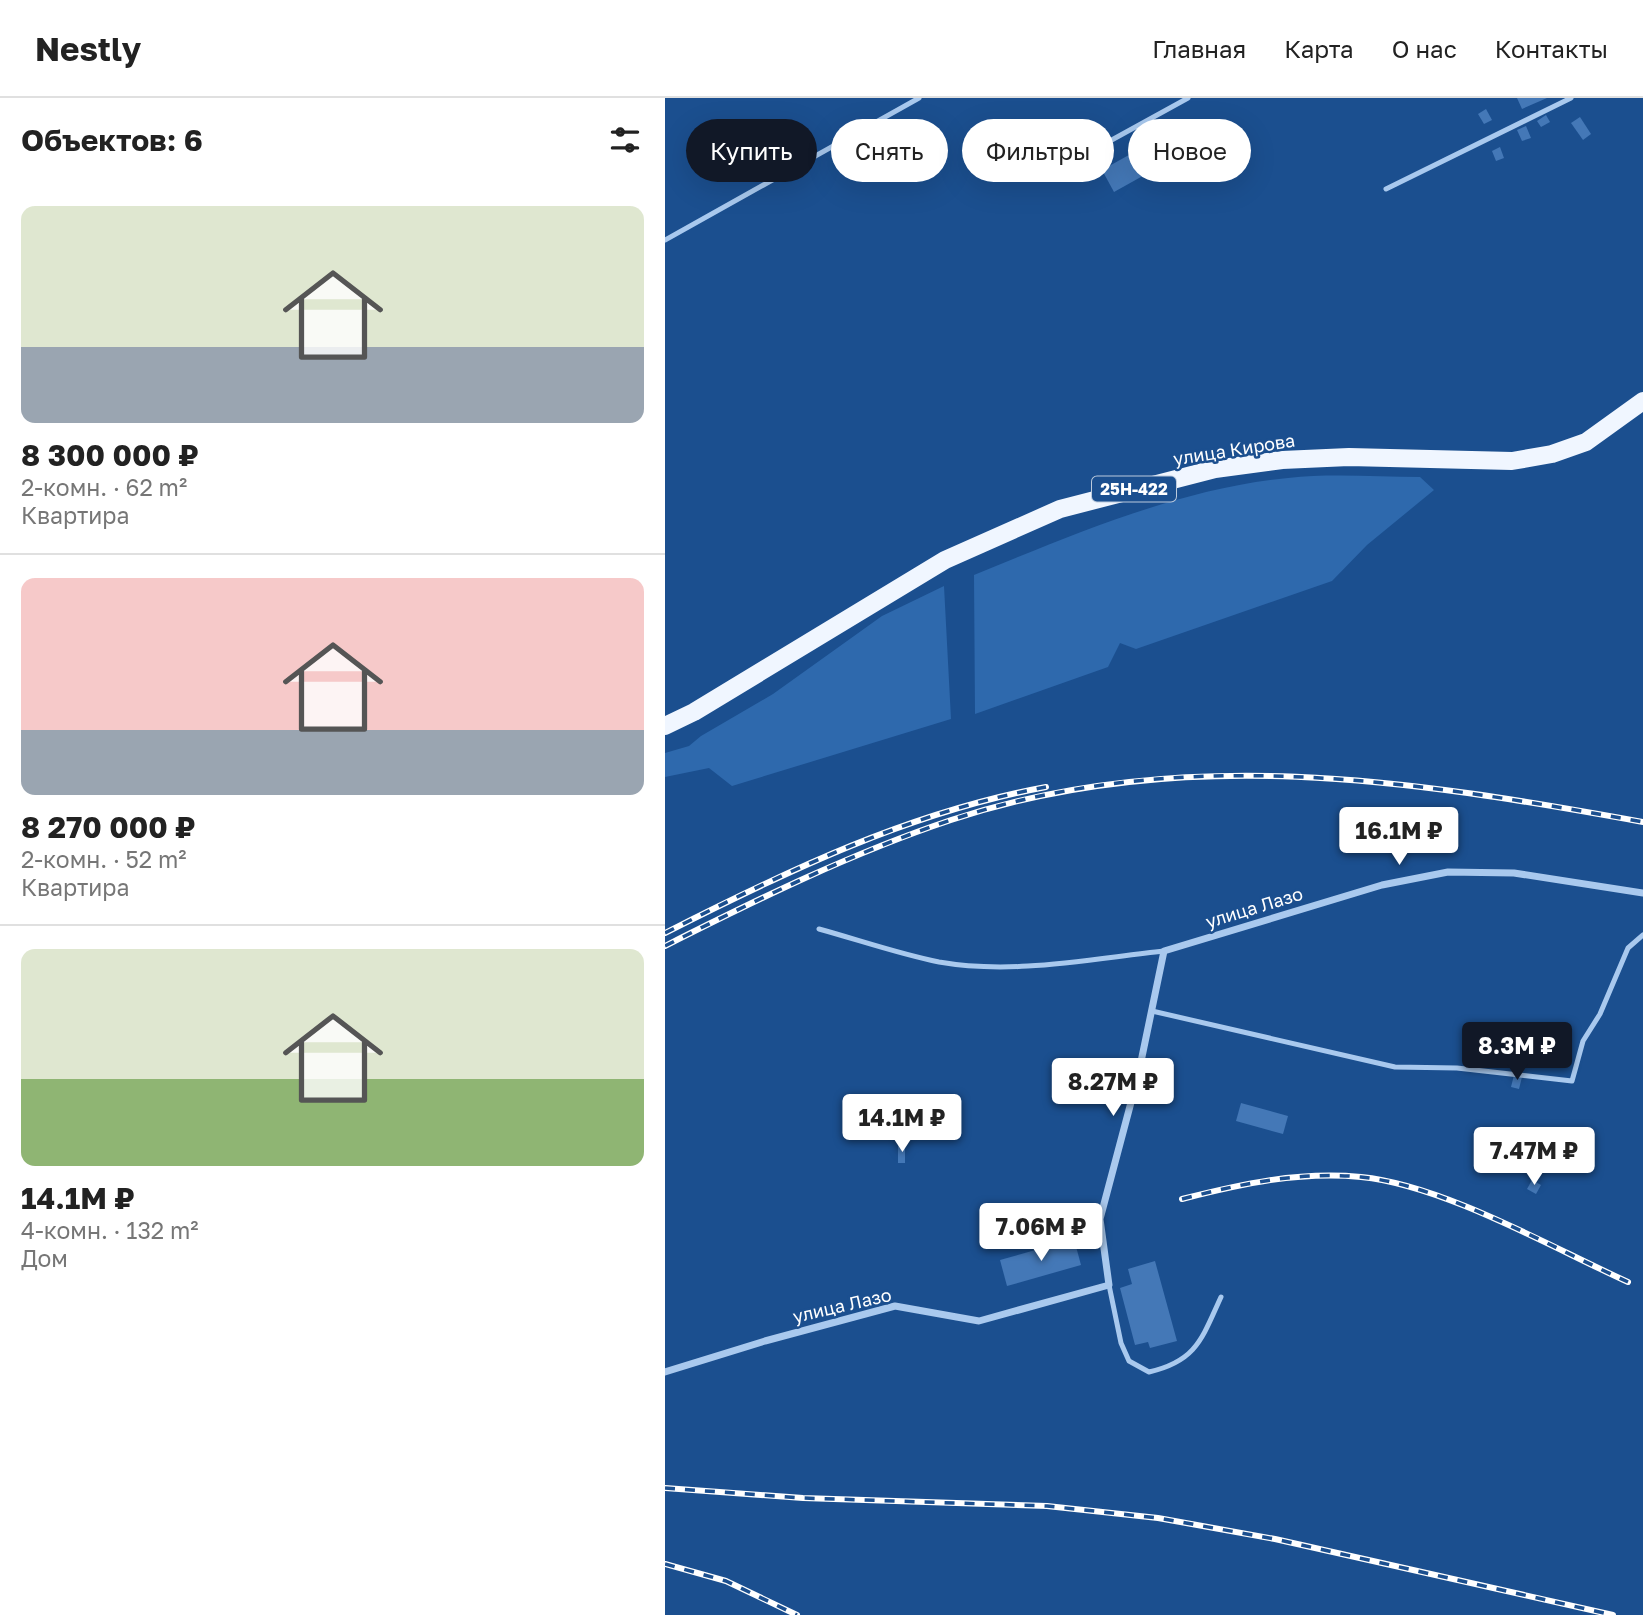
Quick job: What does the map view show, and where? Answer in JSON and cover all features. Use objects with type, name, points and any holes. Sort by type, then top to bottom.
[{"type":"main road","name":"улица Кирова","points":[[665,726],[694,712],[945,560],[1060,509],[1215,469],[1282,460],[1349,457],[1512,461],[1552,454],[1586,442],[1643,401]]},
{"type":"street","name":"улица Лазо","points":[[1164,951],[1382,885],[1448,872],[1514,873],[1643,893]]},
{"type":"street","points":[[1109,1285],[1100,1219],[1152,1011],[1164,951]]},
{"type":"street","name":"улица Лазо","points":[[665,1372],[765,1341],[895,1306],[979,1321],[1109,1285]]},
{"type":"lane","points":[[665,240],[919,98]]},
{"type":"lane","points":[[1114,139],[1188,98]]},
{"type":"lane","points":[[1386,189],[1571,98]]},
{"type":"lane","points":[[819,929],[939,962],[993,967],[1039,965],[1164,951]]},
{"type":"lane","points":[[1152,1011],[1395,1067],[1457,1068],[1572,1081],[1583,1041],[1600,1014],[1629,948],[1643,935]]},
{"type":"lane","points":[[1109,1285],[1121,1343],[1129,1361],[1149,1372],[1168,1368],[1198,1348],[1221,1297]]},
{"type":"shaded area","points":[[1337,475],[1420,477],[1434,490],[1367,545],[1332,581],[1136,649],[1120,643],[1108,667],[975,714],[974,575],[1128,515],[1207,492],[1288,478]]},
{"type":"shaded area","points":[[944,586],[951,719],[732,786],[709,768],[665,777],[665,753],[689,746],[701,736],[773,694],[882,616]]},
{"type":"building","points":[[1517,98],[1547,98],[1522,109]]},
{"type":"building","points":[[1486,109],[1492,120],[1484,124],[1478,114]]},
{"type":"building","points":[[1546,115],[1550,122],[1541,127],[1537,121]]},
{"type":"building","points":[[1580,117],[1591,134],[1583,140],[1571,123]]},
{"type":"building","points":[[1526,126],[1531,138],[1522,141],[1517,130]]},
{"type":"building","points":[[1500,147],[1504,158],[1496,161],[1492,151]]},
{"type":"building","points":[[1128,156],[1128,182],[1132,182],[1114,192],[1109,182],[1114,182],[1114,163]]},
{"type":"building","points":[[1514,1075],[1522,1077],[1519,1089],[1511,1087]]},
{"type":"building","points":[[1241,1103],[1288,1116],[1283,1134],[1236,1121]]},
{"type":"building","points":[[898,1144],[905,1144],[905,1163],[898,1163]]},
{"type":"building","points":[[1532,1180],[1541,1185],[1536,1194],[1527,1189]]},
{"type":"building","points":[[1074,1239],[1081,1265],[1007,1286],[1000,1260]]},
{"type":"building","points":[[1155,1261],[1177,1341],[1150,1348],[1148,1342],[1135,1345],[1120,1288],[1132,1284],[1128,1269]]},
{"type":"railway","points":[[665,946],[806,878],[914,833],[1037,797],[1124,782],[1210,776],[1296,777],[1383,783],[1469,793],[1643,822]]},
{"type":"railway","points":[[665,933],[850,846],[946,812],[1046,787]]},
{"type":"railway","points":[[1182,1199],[1293,1177],[1361,1177],[1393,1182],[1496,1219],[1628,1282]]},
{"type":"railway","points":[[665,1488],[803,1498],[1047,1506],[1158,1518],[1275,1539],[1613,1615]]},
{"type":"railway","points":[[665,1564],[726,1581],[797,1615]]}]
